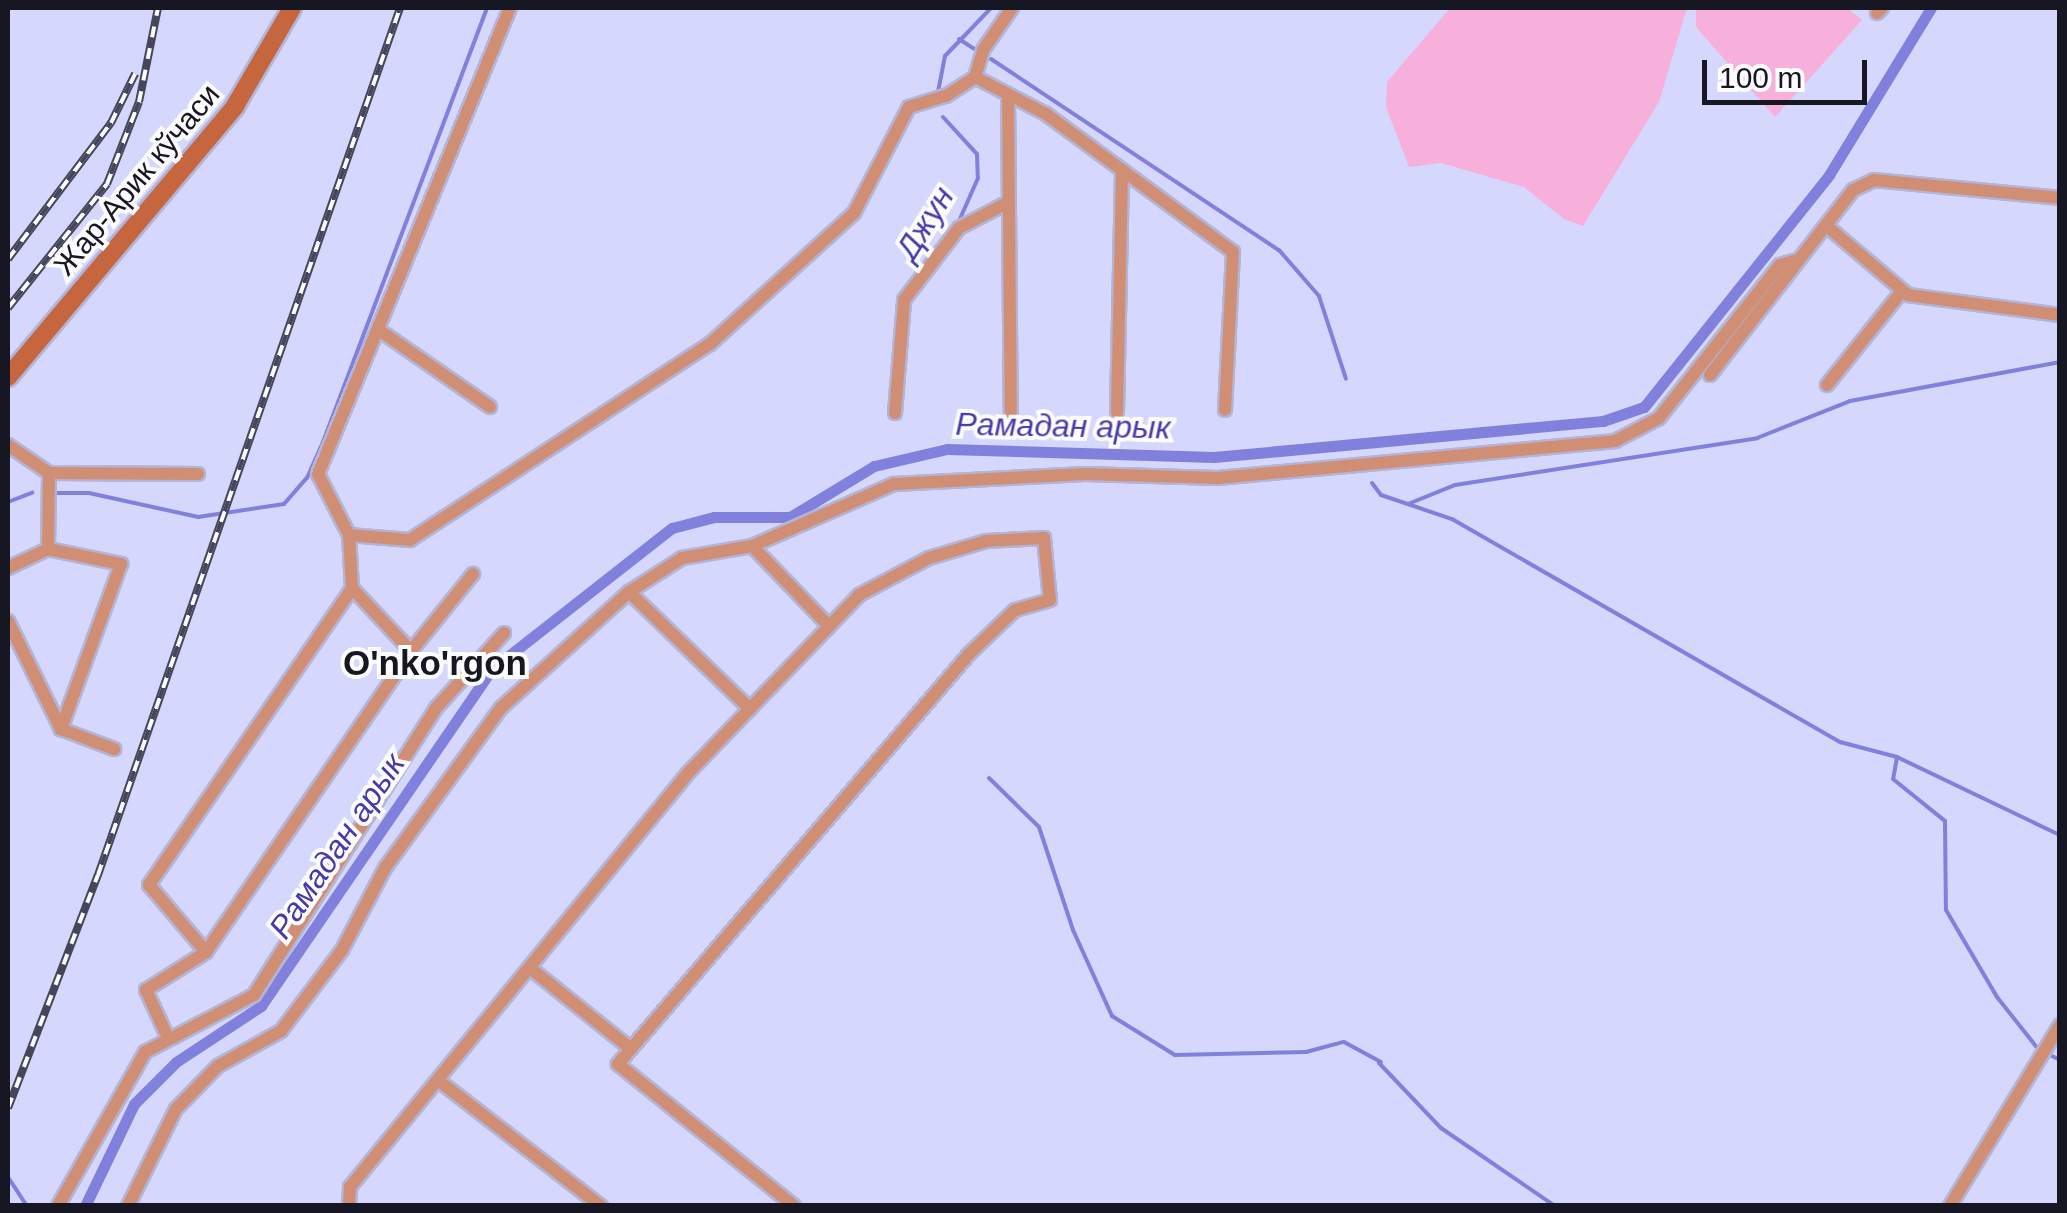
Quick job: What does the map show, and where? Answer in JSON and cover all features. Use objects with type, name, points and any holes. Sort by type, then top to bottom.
[{"type":"main road","name":"Жар-Арик кўчаси","points":[[8,377],[235,106],[289,9]]},
{"type":"street","points":[[206,952],[149,885],[352,588],[349,536],[318,474],[510,8]]},
{"type":"street","points":[[349,536],[410,540],[710,344],[854,213],[910,107],[946,96],[975,77],[983,50],[1012,8]]},
{"type":"street","points":[[975,77],[1046,114],[1233,252],[1225,410]]},
{"type":"street","points":[[1008,95],[1006,204],[1011,412]]},
{"type":"street","points":[[1118,412],[1122,170]]},
{"type":"street","points":[[1710,375],[1794,261],[1829,228],[1853,190],[1874,180],[2060,198]]},
{"type":"street","points":[[895,413],[904,300],[960,228],[1006,204]]},
{"type":"street","points":[[1829,228],[1902,290],[2060,315]]},
{"type":"street","points":[[128,1206],[176,1110],[218,1066],[281,1030],[342,950],[385,868],[501,708],[628,592],[682,558],[752,546],[825,520],[894,484],[1084,474],[1218,478],[1615,442],[1659,418],[1780,265],[1794,261]]},
{"type":"street","points":[[1826,385],[1902,290]]},
{"type":"street","points":[[379,330],[490,407]]},
{"type":"street","points":[[8,445],[50,473],[198,474]]},
{"type":"street","points":[[48,550],[50,473]]},
{"type":"street","points":[[348,1206],[350,1186],[688,773],[859,595],[928,558],[986,541],[1046,542],[1050,600],[1015,610],[968,654],[630,1048],[620,1071],[794,1206]]},
{"type":"street","points":[[752,546],[829,626]]},
{"type":"street","points":[[8,568],[48,550],[121,564],[61,729]]},
{"type":"street","points":[[168,1038],[146,990],[206,952],[411,651],[473,574]]},
{"type":"street","points":[[352,588],[411,651]]},
{"type":"street","points":[[628,592],[750,709]]},
{"type":"street","points":[[8,621],[61,729],[114,749]]},
{"type":"street","points":[[59,1205],[146,1052],[254,994],[437,707],[504,633]]},
{"type":"street","points":[[530,968],[630,1048]]},
{"type":"street","points":[[1950,1206],[2060,1025]]},
{"type":"street","points":[[439,1081],[601,1206]]},
{"type":"shaded area","points":[[1450,8],[1687,8],[1659,102],[1583,226],[1564,219],[1524,187],[1441,163],[1409,167],[1386,107],[1387,82]]},
{"type":"shaded area","points":[[1696,8],[1847,8],[1862,20],[1775,117],[1696,27]]},
{"type":"waterway","points":[[54,493],[89,493],[198,517],[284,504],[307,478],[323,442],[487,8]]},
{"type":"waterway","name":"Джун","points":[[938,92],[945,56],[991,8]]},
{"type":"waterway","name":"Рамадан арык","points":[[85,1206],[134,1104],[176,1062],[261,1006],[492,669],[672,528],[714,517],[790,517],[874,466],[947,449],[1214,457],[1603,421],[1644,407],[1829,175],[1931,8]]},
{"type":"waterway","points":[[959,39],[976,50]]},
{"type":"waterway","points":[[991,59],[1279,250],[1319,296],[1346,379]]},
{"type":"waterway","name":"Джун","points":[[943,117],[977,154],[978,178],[959,221]]},
{"type":"waterway","points":[[1408,504],[1455,485],[1757,438],[1850,401],[2060,362]]},
{"type":"waterway","points":[[1372,483],[1381,495],[1452,519],[1840,742],[1897,757],[2060,835]]},
{"type":"waterway","points":[[8,502],[32,493]]},
{"type":"waterway","points":[[1897,757],[1893,779],[1945,821],[1946,910],[1997,997],[2038,1049]]},
{"type":"waterway","points":[[989,778],[1039,827],[1073,930],[1112,1016],[1175,1055],[1306,1052],[1344,1042],[1381,1062]]},
{"type":"waterway","points":[[8,919],[8,956]]},
{"type":"waterway","points":[[2052,1056],[2060,1060]]},
{"type":"waterway","points":[[1379,1063],[1441,1128],[1555,1206]]},
{"type":"waterway","points":[[8,1177],[27,1206]]},
{"type":"railway","points":[[8,308],[107,184],[139,102],[158,8]]},
{"type":"railway","points":[[8,1108],[98,875],[400,8]]},
{"type":"railway","points":[[8,259],[111,123],[135,74]]},
{"type":"district","name":"O'nko'rgon","points":[[435,663]]}]
